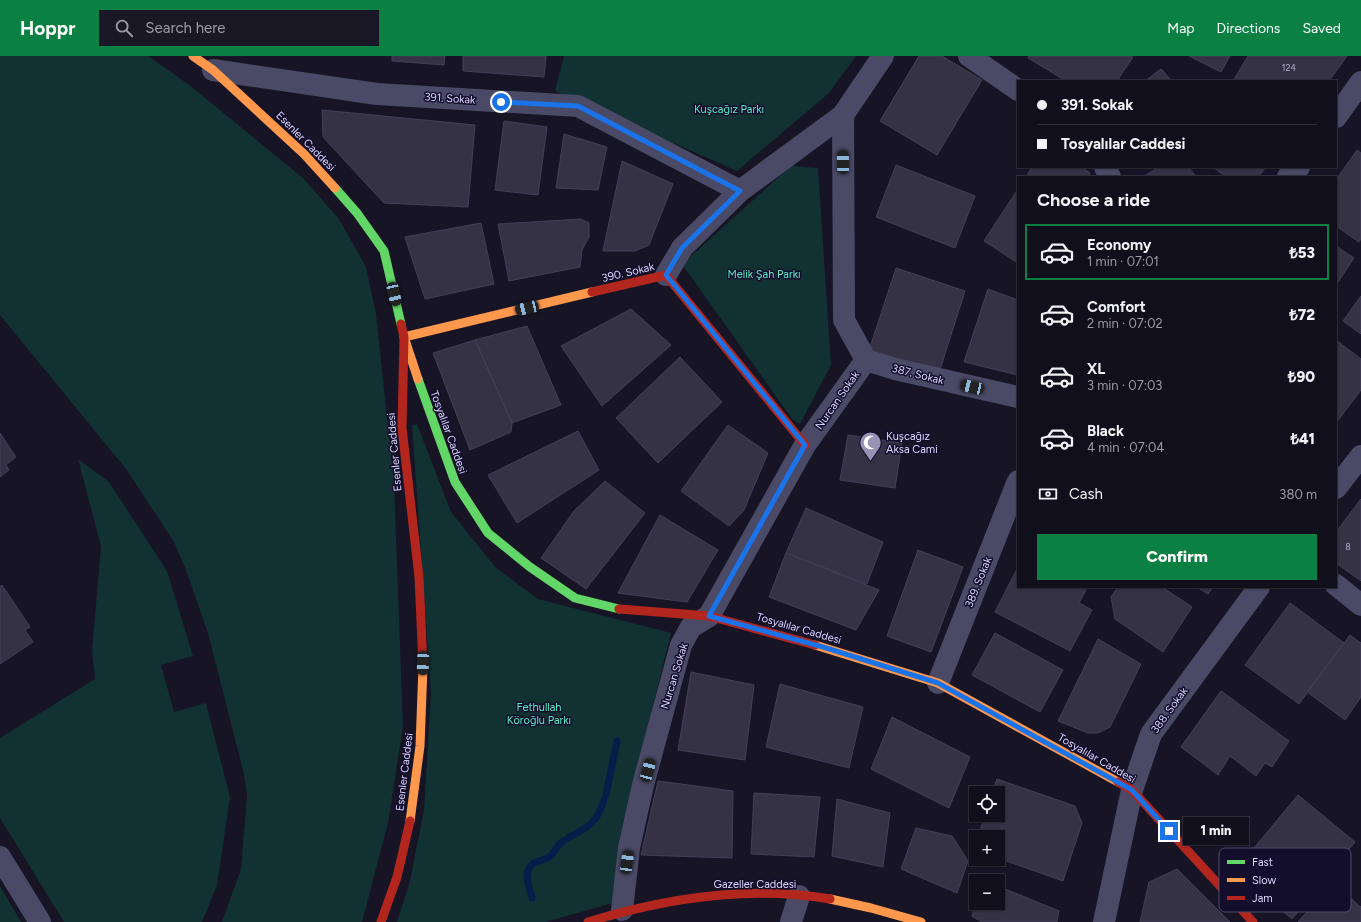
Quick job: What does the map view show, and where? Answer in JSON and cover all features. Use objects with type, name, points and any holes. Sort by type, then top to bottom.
[{"type":"street","name":"Esenler Caddesi","points":[[193,56],[213,70],[304,154],[357,213],[384,251],[404,336],[402,428],[419,577],[423,663],[420,746],[412,810],[397,877],[381,922]]},
{"type":"street","points":[[666,275],[682,248],[740,191],[843,115],[883,56]]},
{"type":"street","points":[[969,56],[1017,89]]},
{"type":"street","name":"391. Sokak","points":[[213,70],[377,94],[578,106],[740,191]]},
{"type":"street","points":[[1337,116],[1361,82]]},
{"type":"street","name":"Nurcan Sokak","points":[[622,910],[629,848],[681,645],[691,627],[709,616],[805,445],[866,360],[844,320],[843,115]]},
{"type":"street","points":[[1289,176],[1298,168]]},
{"type":"street","name":"390. Sokak","points":[[404,336],[666,275],[805,445]]},
{"type":"street","name":"Tosyalılar Caddesi","points":[[404,336],[427,407],[455,482],[488,533],[530,567],[575,598],[626,611],[709,616],[823,647],[938,683],[1132,790],[1219,885]]},
{"type":"street","name":"387. Sokak","points":[[866,360],[894,369],[1017,397]]},
{"type":"street","points":[[1337,487],[1361,456]]},
{"type":"street","name":"389. Sokak","points":[[938,683],[1017,484]]},
{"type":"street","points":[[1337,586],[1361,605]]},
{"type":"street","name":"388. Sokak","points":[[1104,922],[1132,790],[1151,734],[1258,588]]},
{"type":"street","points":[[0,857],[40,922]]},
{"type":"street","name":"Gazeller Caddesi","points":[[588,922],[622,910],[663,902],[726,894],[799,896],[876,908],[921,922]]},
{"type":"street","points":[[791,922],[799,896]]},
{"type":"street","name":"Tosyalılar Caddesi","points":[[1244,912],[1253,922]]},
{"type":"green space","points":[[0,56],[148,56],[188,84],[303,178],[339,219],[366,267],[376,314],[394,483],[403,726],[388,823],[362,922],[222,922],[241,869],[247,795],[244,774],[208,633],[186,570],[174,542],[126,469],[0,315]]},
{"type":"green space","name":"Kuşcağız Parkı","points":[[564,56],[856,56],[829,93],[737,171],[555,91]]},
{"type":"green space","name":"Melik Şah Parkı","points":[[791,166],[818,168],[831,365],[800,424],[792,419],[682,264]]},
{"type":"green space","name":"Fethullah Köroğlu Parkı","points":[[417,424],[451,512],[496,568],[538,599],[671,633],[634,782],[613,903],[545,922],[397,922],[410,881],[424,810],[431,694],[412,425]]},
{"type":"green space","points":[[78,459],[109,482],[167,571],[193,656],[161,665],[174,712],[206,703],[230,797],[217,885],[202,922],[64,922],[0,818],[0,738],[95,679],[92,651],[101,546]]},
{"type":"green space","points":[[0,886],[21,922],[0,922]]},
{"type":"building","points":[[392,56],[445,56],[444,65],[392,61]]},
{"type":"building","points":[[463,56],[546,56],[544,77],[463,71]]},
{"type":"building","points":[[919,56],[942,56],[982,80],[937,155],[880,121]]},
{"type":"building","points":[[1029,56],[1133,57],[1118,80],[1064,80],[1028,58]]},
{"type":"building","points":[[1189,56],[1230,56],[1221,72]]},
{"type":"building","points":[[1248,56],[1347,56],[1330,80],[1234,80]]},
{"type":"building","points":[[1161,69],[1171,80],[1146,80]]},
{"type":"building","points":[[322,110],[475,125],[468,207],[384,203],[323,137]]},
{"type":"building","points":[[504,121],[547,127],[538,195],[495,190]]},
{"type":"building","points":[[564,134],[607,147],[598,190],[556,188]]},
{"type":"building","points":[[1357,150],[1361,153],[1361,239],[1359,242],[1337,227],[1337,179]]},
{"type":"building","points":[[622,161],[673,184],[649,245],[635,251],[603,251]]},
{"type":"building","points":[[896,165],[975,196],[955,248],[876,217]]},
{"type":"building","points":[[1031,168],[1082,168],[1090,173],[1088,176],[1027,176]]},
{"type":"building","points":[[1157,168],[1189,168],[1196,176],[1145,176]]},
{"type":"building","points":[[1214,168],[1265,168],[1259,176],[1225,176]]},
{"type":"building","points":[[1017,191],[1017,262],[984,241]]},
{"type":"building","points":[[581,219],[589,223],[589,237],[582,250],[580,267],[509,281],[498,224]]},
{"type":"building","points":[[481,223],[494,284],[425,299],[405,237]]},
{"type":"building","points":[[1337,247],[1354,258],[1337,284]]},
{"type":"building","points":[[896,268],[965,291],[939,373],[869,350]]},
{"type":"building","points":[[988,289],[1017,300],[1017,375],[964,362]]},
{"type":"building","points":[[1361,296],[1361,334],[1343,321]]},
{"type":"building","points":[[631,309],[671,345],[602,406],[561,346]]},
{"type":"building","points":[[527,326],[561,405],[512,423],[475,340]]},
{"type":"building","points":[[475,340],[512,423],[511,432],[470,450],[433,353]]},
{"type":"building","points":[[1337,341],[1361,359],[1361,390],[1337,422]]},
{"type":"building","points":[[680,357],[722,402],[658,463],[616,418]]},
{"type":"building","points":[[728,425],[768,453],[744,510],[729,526],[681,491]]},
{"type":"building","points":[[578,431],[599,470],[517,523],[488,475]]},
{"type":"building","points":[[0,433],[16,457],[6,465],[9,470],[0,477]]},
{"type":"building","name":"Kuşcağız Aksa Cami","points":[[848,435],[902,443],[895,488],[840,480]]},
{"type":"building","points":[[605,481],[645,513],[586,589],[541,558],[574,511]]},
{"type":"building","points":[[1361,499],[1361,581],[1337,564],[1337,531]]},
{"type":"building","points":[[806,508],[883,542],[867,584],[786,553]]},
{"type":"building","points":[[660,515],[718,550],[687,602],[618,593]]},
{"type":"building","points":[[918,550],[963,567],[931,652],[887,636]]},
{"type":"building","points":[[786,553],[879,590],[856,630],[769,597]]},
{"type":"building","points":[[1017,569],[1017,588],[1083,588],[1086,590],[1079,603],[1092,610],[1070,651],[995,612]]},
{"type":"building","points":[[2,585],[30,627],[25,630],[33,642],[0,664],[0,587]]},
{"type":"building","points":[[1117,588],[1164,588],[1192,607],[1163,652],[1115,619],[1111,597]]},
{"type":"building","points":[[1199,588],[1212,588],[1208,594]]},
{"type":"building","points":[[1290,603],[1344,643],[1299,704],[1245,665]]},
{"type":"building","points":[[995,633],[1063,670],[1040,712],[972,675]]},
{"type":"building","points":[[1350,635],[1361,643],[1361,697],[1345,720],[1307,692]]},
{"type":"building","points":[[1098,639],[1141,664],[1110,727],[1098,733],[1088,733],[1058,721]]},
{"type":"building","points":[[691,672],[754,685],[745,760],[678,750]]},
{"type":"building","points":[[780,684],[863,707],[849,768],[766,747]]},
{"type":"building","points":[[1221,691],[1289,741],[1272,767],[1265,763],[1256,776],[1230,756],[1218,775],[1181,747]]},
{"type":"building","points":[[892,717],[970,757],[949,808],[871,769]]},
{"type":"building","points":[[997,779],[1075,806],[1082,823],[1063,881],[1005,860],[1005,830],[980,830],[983,822],[1005,822],[1005,786],[994,786]]},
{"type":"building","points":[[658,781],[733,791],[732,858],[641,855]]},
{"type":"building","points":[[754,793],[820,797],[814,857],[751,854]]},
{"type":"building","points":[[1298,795],[1355,842],[1350,848],[1254,848]]},
{"type":"building","points":[[837,799],[890,813],[883,867],[832,856]]},
{"type":"building","points":[[916,828],[952,836],[968,861],[957,893],[901,869]]},
{"type":"building","points":[[1177,869],[1230,922],[1140,922],[1149,882]]},
{"type":"building","points":[[1005,889],[1059,911],[1057,922],[982,922],[972,916],[973,910],[1005,910]]},
{"type":"building","points":[[1351,899],[1361,907],[1361,922],[1298,922],[1307,912],[1351,912]]},
{"type":"building","points":[[1284,912],[1298,912],[1292,919]]},
{"type":"waterway","points":[[606,795],[617,741]]},
{"type":"waterway","points":[[568,838],[582,831],[591,824],[598,814],[604,800]]},
{"type":"waterway","points":[[532,898],[527,879],[530,866],[549,857],[563,841]]},
{"type":"traffic: fast","points":[[335,188],[357,213],[384,251],[401,324]]},
{"type":"traffic: fast","points":[[418,379],[455,482],[488,533],[530,567],[575,598],[619,609]]},
{"type":"traffic: slow","points":[[193,56],[213,70],[304,154],[335,188]]},
{"type":"traffic: slow","points":[[418,379],[404,337],[592,292]]},
{"type":"traffic: slow","points":[[815,645],[938,683],[1118,782]]},
{"type":"traffic: slow","points":[[410,821],[420,746],[423,666]]},
{"type":"traffic: slow","points":[[830,899],[871,908],[921,922]]},
{"type":"traffic: jam","points":[[592,292],[666,275],[805,445]]},
{"type":"traffic: jam","points":[[401,324],[404,337],[402,428],[419,577],[423,666]]},
{"type":"traffic: jam","points":[[619,609],[709,616],[815,645]]},
{"type":"traffic: jam","points":[[1118,782],[1132,790],[1219,885]]},
{"type":"traffic: jam","points":[[381,922],[397,877],[410,821]]},
{"type":"traffic: jam","points":[[588,922],[647,906],[708,896],[769,893],[830,899]]},
{"type":"traffic: jam","points":[[1244,912],[1253,922]]},
{"type":"place","name":"Kuşcağız Aksa Cami","points":[[871,462]]},
{"type":"route","points":[[501,102],[578,106],[740,191],[682,248],[666,275],[805,445],[709,616],[823,647],[938,683],[1132,790],[1169,831]]}]
